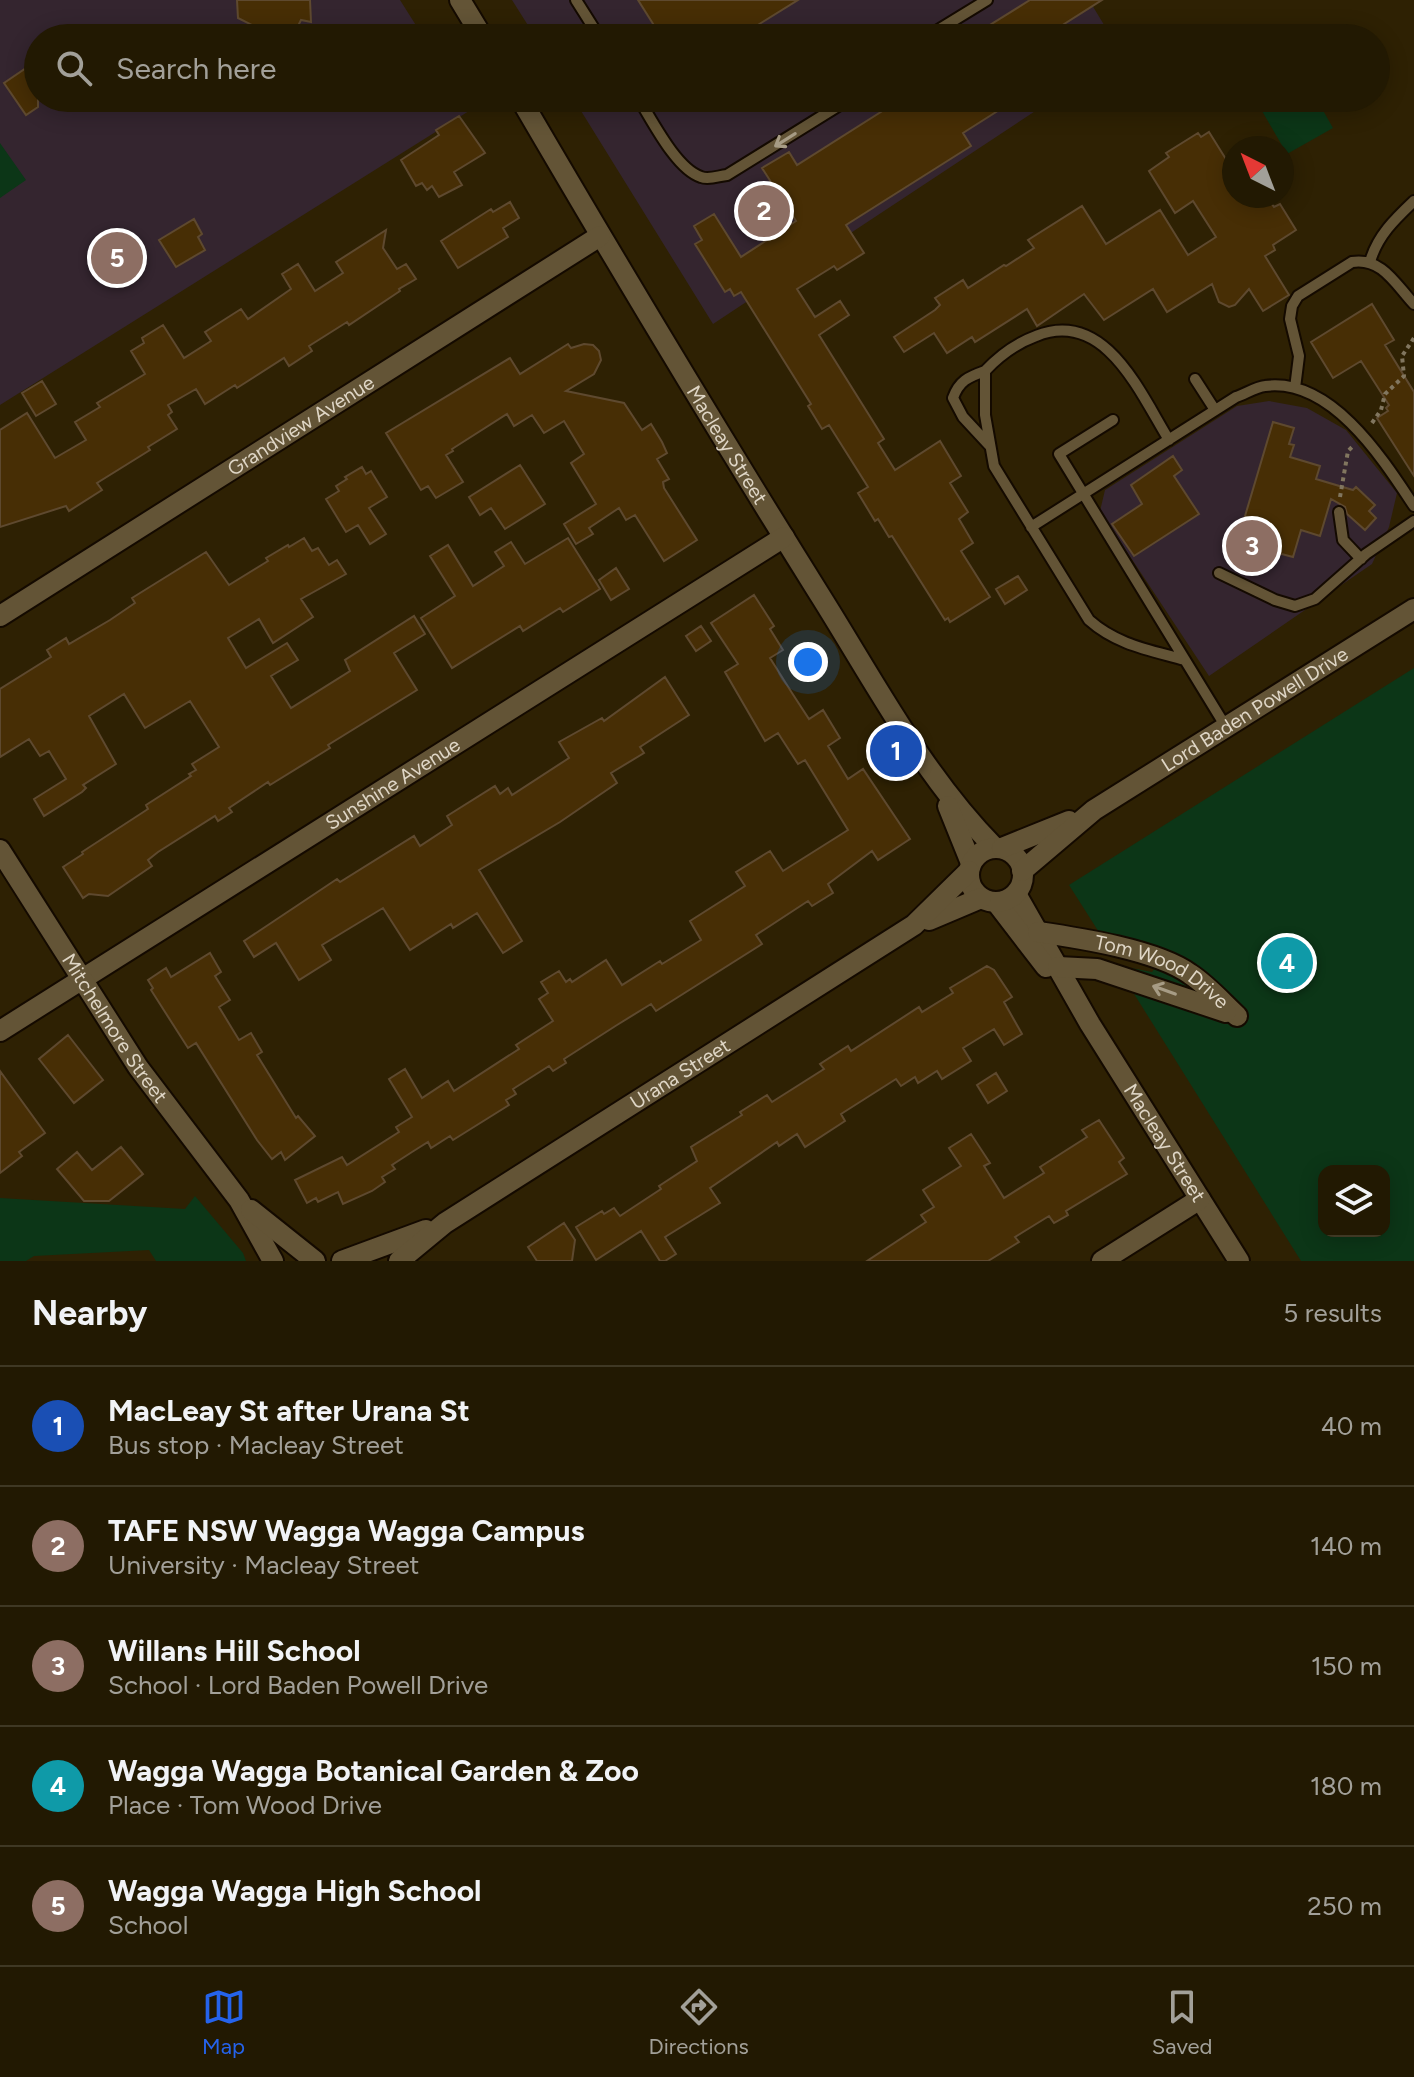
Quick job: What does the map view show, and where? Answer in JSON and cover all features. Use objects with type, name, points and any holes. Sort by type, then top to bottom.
[{"type":"street","points":[[460,0],[475,24]]},
{"type":"street","name":"Macleay Street","points":[[528,112],[784,537],[941,787],[998,847]]},
{"type":"street","name":"Grandview Avenue","points":[[0,616],[600,236]]},
{"type":"street","name":"Sunshine Avenue","points":[[0,1031],[784,537]]},
{"type":"street","name":"Lord Baden Powell Drive","points":[[1022,871],[1094,810],[1414,609]]},
{"type":"street","name":"Macleay Street","points":[[941,787],[970,867]]},
{"type":"street","name":"Lord Baden Powell Drive","points":[[998,847],[1094,810]]},
{"type":"street","points":[[998,847],[1010,851],[1019,861],[1021,885],[1016,894],[1008,899],[989,900],[972,889],[970,867],[981,851],[998,847]]},
{"type":"street","name":"Mitchelmore Street","points":[[0,850],[138,1067],[239,1200],[273,1261]]},
{"type":"street","name":"Urana Street","points":[[399,1261],[445,1223],[914,925],[970,867]]},
{"type":"street","name":"Macleay Street","points":[[1016,894],[1090,1024],[1239,1261]]},
{"type":"street","name":"Macleay Street","points":[[989,900],[1090,1024]]},
{"type":"street","name":"Urana Street","points":[[914,925],[989,900]]},
{"type":"street","name":"Tom Wood Drive","points":[[1038,932],[1142,954],[1173,965],[1190,973],[1237,1016],[1097,969],[1058,967]]},
{"type":"street","points":[[1102,1261],[1200,1199]]},
{"type":"street","name":"Mitchelmore Street","points":[[239,1200],[315,1261]]},
{"type":"street","name":"Urana Street","points":[[342,1261],[445,1223]]},
{"type":"lane","points":[[576,0],[591,24]]},
{"type":"lane","points":[[948,24],[987,0]]},
{"type":"lane","points":[[647,112],[679,160],[696,175],[706,179],[727,175],[828,112]]},
{"type":"lane","points":[[1370,262],[1381,236],[1414,201]]},
{"type":"lane","points":[[1295,388],[1299,356],[1290,319],[1298,296],[1352,262],[1370,262],[1391,278],[1414,304]]},
{"type":"lane","points":[[989,445],[963,417],[953,398],[958,385],[968,376],[985,371],[1027,339],[1049,330],[1069,329],[1087,334],[1108,348],[1121,362],[1169,440]]},
{"type":"lane","points":[[985,371],[983,386],[994,466],[1089,620],[1104,633],[1125,644],[1185,660]]},
{"type":"lane","points":[[1195,379],[1215,410]]},
{"type":"lane","points":[[1031,527],[1236,397],[1265,386],[1295,388],[1318,398],[1345,416],[1390,469],[1414,506]]},
{"type":"lane","points":[[1113,420],[1059,454],[1226,727]]},
{"type":"lane","points":[[1339,512],[1343,540],[1361,559]]},
{"type":"lane","points":[[1219,573],[1275,600],[1295,606],[1315,599],[1361,559],[1414,521]]},
{"type":"path","points":[[1339,512],[1348,451],[1378,415],[1385,394],[1402,380],[1405,374],[1402,356],[1414,338]]},
{"type":"shaded area","points":[[0,0],[400,0],[415,24],[24,24],[24,112],[467,112],[0,405]]},
{"type":"shaded area","points":[[512,0],[1089,0],[1104,24],[527,24]]},
{"type":"shaded area","points":[[582,112],[1034,112],[713,324]]},
{"type":"shaded area","points":[[1269,401],[1307,408],[1346,430],[1397,493],[1389,527],[1372,564],[1209,676],[1100,511],[1105,490],[1237,406]]},
{"type":"green space","points":[[1263,112],[1324,112],[1333,128],[1294,150],[1294,136],[1277,136]]},
{"type":"green space","points":[[0,143],[26,180],[0,198]]},
{"type":"green space","points":[[1414,668],[1414,1261],[1301,1261],[1116,965],[1152,972],[1160,962],[1109,948],[1069,885]]},
{"type":"green space","points":[[195,1196],[243,1253],[246,1261],[156,1261],[149,1250],[34,1256],[26,1261],[0,1261],[0,1198],[185,1209]]},
{"type":"building","points":[[237,0],[310,0],[311,22],[250,24],[238,18]]},
{"type":"building","points":[[638,0],[798,0],[759,24],[653,24]]},
{"type":"building","points":[[1030,0],[1102,0],[1064,24],[991,24]]},
{"type":"building","points":[[24,69],[24,112],[30,112],[26,115],[4,83]]},
{"type":"building","points":[[881,112],[996,112],[963,133],[971,146],[846,225],[864,253],[837,270],[834,266],[797,289],[815,317],[840,301],[849,315],[819,335],[884,439],[878,443],[895,470],[940,441],[961,476],[950,483],[968,512],[959,519],[973,543],[961,551],[990,597],[950,622],[948,618],[945,620],[892,536],[889,537],[878,519],[875,521],[858,493],[868,487],[829,425],[822,429],[808,406],[811,404],[741,292],[734,296],[730,289],[725,292],[695,244],[702,240],[694,226],[714,214],[741,257],[796,221],[762,168],[789,152],[797,165]]},
{"type":"building","points":[[459,116],[485,153],[454,172],[462,185],[439,197],[432,186],[427,190],[422,183],[416,186],[401,160],[439,135],[436,130]]},
{"type":"building","points":[[1209,132],[1222,153],[1222,208],[1282,208],[1296,230],[1273,245],[1275,250],[1265,256],[1289,295],[1263,311],[1249,289],[1235,305],[1229,307],[1219,302],[1212,284],[1167,312],[1153,289],[1104,320],[1084,294],[1037,326],[1027,309],[975,342],[972,337],[947,353],[934,333],[904,352],[894,337],[935,310],[940,305],[935,298],[963,280],[968,288],[1006,266],[1034,248],[1028,240],[1082,206],[1106,244],[1160,210],[1188,255],[1216,237],[1193,201],[1175,213],[1149,171],[1169,157],[1166,153],[1198,133],[1201,137]]},
{"type":"building","points":[[510,202],[519,218],[503,228],[508,237],[458,268],[441,241],[491,209],[493,212]]},
{"type":"building","points":[[194,219],[202,234],[198,237],[205,250],[176,267],[159,240]]},
{"type":"building","points":[[386,230],[383,248],[397,269],[406,264],[416,279],[349,325],[347,322],[309,346],[312,351],[289,366],[284,358],[205,404],[196,389],[168,405],[172,412],[168,415],[177,429],[97,483],[102,490],[69,511],[66,506],[0,527],[0,430],[27,413],[55,458],[86,440],[75,422],[100,407],[97,403],[145,374],[131,351],[144,343],[142,338],[163,325],[184,358],[211,341],[205,332],[241,309],[248,319],[291,289],[282,274],[298,264],[315,291],[343,273],[336,262]]},
{"type":"building","points":[[1372,304],[1394,340],[1385,345],[1414,392],[1414,476],[1377,418],[1388,411],[1386,408],[1389,405],[1361,361],[1333,378],[1311,342]]},
{"type":"building","points":[[568,344],[571,348],[593,345],[599,351],[601,360],[594,374],[566,391],[624,403],[642,430],[651,424],[667,453],[657,459],[669,479],[663,482],[664,488],[697,540],[664,561],[635,515],[626,520],[619,508],[589,528],[593,534],[576,544],[564,524],[596,504],[571,463],[584,454],[564,421],[544,433],[532,415],[514,426],[507,414],[446,455],[463,482],[436,498],[428,486],[421,490],[386,433],[510,358],[520,374]]},
{"type":"building","points":[[42,381],[56,404],[36,416],[22,393]]},
{"type":"building","points":[[1273,422],[1294,428],[1289,444],[1294,445],[1290,457],[1320,466],[1316,479],[1353,490],[1356,487],[1375,505],[1369,511],[1376,518],[1365,530],[1347,514],[1345,507],[1331,499],[1320,536],[1301,530],[1293,557],[1259,548],[1256,560],[1234,553]]},
{"type":"building","points":[[1173,456],[1182,470],[1174,476],[1199,514],[1134,556],[1112,524],[1142,504],[1131,485]]},
{"type":"building","points":[[520,465],[545,504],[505,529],[491,508],[480,515],[469,497]]},
{"type":"building","points":[[362,467],[366,474],[371,471],[387,497],[369,508],[386,534],[370,544],[358,525],[346,532],[326,499],[339,491],[336,486],[347,479],[345,477]]},
{"type":"building","points":[[304,538],[312,551],[318,548],[329,565],[337,560],[346,574],[301,599],[313,617],[273,643],[259,619],[228,638],[246,668],[287,643],[298,660],[271,676],[291,708],[350,671],[345,660],[414,616],[425,634],[394,653],[417,690],[328,745],[330,748],[270,785],[268,782],[229,808],[232,812],[218,821],[215,816],[158,852],[148,860],[152,866],[108,896],[89,894],[83,898],[63,867],[148,809],[146,805],[191,776],[189,774],[196,770],[192,764],[219,747],[190,701],[145,728],[124,694],[89,716],[116,764],[83,785],[86,788],[82,792],[44,816],[34,799],[66,779],[49,751],[40,756],[29,739],[0,757],[0,689],[51,657],[47,650],[66,638],[69,644],[110,620],[135,603],[132,598],[206,552],[229,585],[268,561],[266,558]]},
{"type":"building","points":[[568,538],[600,589],[563,612],[560,608],[523,631],[520,626],[452,668],[421,618],[455,596],[430,556],[448,545],[473,586],[504,566],[495,552],[511,542],[525,564]]},
{"type":"building","points":[[616,568],[629,589],[611,600],[599,580]]},
{"type":"building","points":[[1018,576],[1027,590],[1005,604],[996,589]]},
{"type":"building","points":[[754,595],[774,626],[770,629],[783,650],[770,658],[792,693],[809,719],[823,710],[840,738],[828,746],[848,779],[863,769],[910,839],[878,860],[872,851],[828,884],[833,893],[812,906],[808,901],[756,935],[762,944],[656,1011],[651,1004],[564,1059],[566,1063],[553,1071],[549,1066],[513,1089],[516,1094],[506,1100],[509,1105],[453,1140],[450,1136],[431,1148],[428,1142],[392,1165],[395,1169],[382,1177],[385,1182],[372,1191],[343,1204],[338,1192],[318,1202],[316,1198],[307,1203],[295,1180],[342,1157],[347,1165],[399,1132],[396,1127],[412,1117],[389,1079],[405,1069],[422,1098],[448,1081],[454,1091],[519,1049],[516,1045],[553,1021],[539,999],[548,993],[541,982],[559,971],[566,982],[570,979],[572,982],[606,960],[622,985],[701,940],[690,921],[745,886],[736,872],[770,851],[783,871],[848,830],[805,760],[798,764],[778,733],[765,741],[725,672],[738,664],[711,623]]},
{"type":"building","points":[[701,626],[711,641],[696,651],[686,636]]},
{"type":"building","points":[[665,677],[689,715],[640,747],[644,753],[611,773],[617,783],[560,822],[479,870],[522,941],[503,953],[477,913],[453,928],[451,924],[410,950],[383,908],[322,945],[331,960],[299,980],[276,943],[254,957],[244,941],[337,879],[340,882],[414,836],[420,846],[452,825],[447,816],[495,786],[500,794],[508,788],[512,795],[569,758],[559,742],[602,718],[604,721]]},
{"type":"building","points":[[210,953],[221,972],[215,976],[230,1000],[219,1007],[239,1040],[251,1033],[262,1052],[257,1055],[296,1118],[298,1116],[315,1136],[285,1160],[281,1152],[272,1159],[257,1140],[196,1043],[188,1048],[151,990],[153,988],[148,980],[166,968],[171,977]]},
{"type":"building","points":[[987,966],[994,970],[1012,997],[1004,1002],[1022,1034],[1004,1045],[994,1029],[963,1048],[971,1061],[942,1079],[937,1071],[918,1083],[915,1077],[901,1086],[896,1079],[841,1114],[845,1121],[805,1147],[797,1134],[779,1146],[777,1142],[710,1188],[720,1203],[665,1237],[676,1254],[665,1261],[660,1261],[641,1231],[596,1260],[576,1227],[602,1211],[604,1214],[614,1208],[620,1216],[697,1161],[691,1147],[742,1115],[740,1112],[767,1095],[772,1102],[824,1069],[820,1064],[848,1046],[851,1051],[919,1007],[922,1012],[953,993],[950,988]]},
{"type":"building","points":[[68,1035],[103,1080],[74,1103],[39,1059]]},
{"type":"building","points":[[0,1071],[45,1133],[19,1152],[22,1156],[0,1173]]},
{"type":"building","points":[[996,1073],[1007,1091],[988,1103],[977,1085]]},
{"type":"building","points":[[1099,1120],[1124,1158],[1119,1162],[1127,1174],[1066,1211],[1068,1215],[1054,1223],[1049,1216],[1015,1237],[1019,1242],[988,1261],[867,1261],[926,1222],[921,1215],[934,1207],[923,1190],[961,1166],[949,1148],[971,1134],[990,1163],[984,1166],[1004,1198],[1044,1173],[1040,1167],[1087,1137],[1082,1130]]},
{"type":"building","points":[[121,1147],[143,1174],[109,1201],[84,1201],[57,1169],[77,1152],[92,1170]]},
{"type":"building","points":[[564,1223],[575,1240],[572,1261],[537,1261],[528,1247]]},
{"type":"place","name":"TAFE NSW Wagga Wagga Campus","points":[[764,211]]},
{"type":"place","name":"Wagga Wagga High School","points":[[117,258]]},
{"type":"place","name":"Willans Hill School","points":[[1252,546]]},
{"type":"place","name":"MacLeay St after Urana St","points":[[896,751]]},
{"type":"place","name":"Wagga Wagga Botanical Garden & Zoo","points":[[1287,963]]}]
